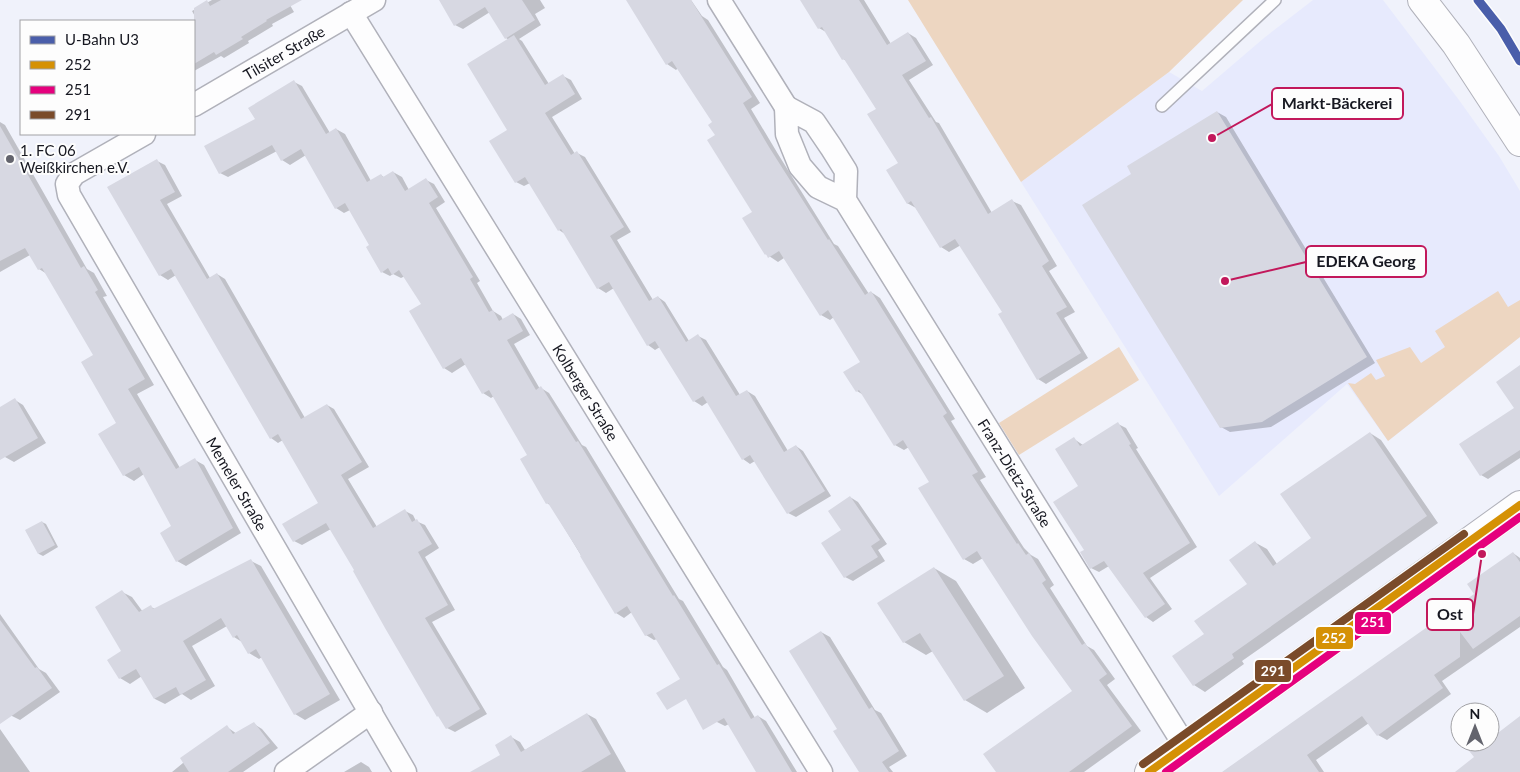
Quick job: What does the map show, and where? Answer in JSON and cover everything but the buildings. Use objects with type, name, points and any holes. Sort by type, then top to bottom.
[{"type":"main road","points":[[1422,0],[1456,44],[1520,142]]},
{"type":"main road","points":[[1149,772],[1520,505]]},
{"type":"street","name":"Tilsiter Straße","points":[[195,104],[374,0]]},
{"type":"street","points":[[720,0],[786,107],[787,134],[800,166],[818,187],[846,200],[846,172],[831,147],[814,122],[786,107]]},
{"type":"street","name":"Kolberger Straße","points":[[351,13],[821,772]]},
{"type":"street","name":"Memeler Straße","points":[[142,135],[74,174],[67,184],[70,195],[406,772]]},
{"type":"street","points":[[800,166],[831,147]]},
{"type":"street","name":"Franz-Dietz-Straße","points":[[846,200],[1185,746]]},
{"type":"street","points":[[286,772],[371,712]]},
{"type":"lane","points":[[1162,106],[1275,0]]},
{"type":"shaded area","points":[[908,0],[1243,0],[1169,72],[1021,182]]},
{"type":"shaded area","points":[[1313,0],[1383,0],[1499,156],[1520,191],[1520,337],[1388,441],[1347,384],[1219,496],[1021,182],[1169,72],[1202,91],[1264,38]]},
{"type":"shaded area","points":[[1498,291],[1508,307],[1520,300],[1520,337],[1388,441],[1348,383],[1355,384],[1371,373],[1376,380],[1385,376],[1376,360],[1410,347],[1421,363],[1445,347],[1435,331]]},
{"type":"shaded area","points":[[1119,347],[1139,380],[1019,455],[999,423]]},
{"type":"metro line","name":"U3","points":[[1478,0],[1501,29],[1520,61]]},
{"type":"transit line","name":"252","points":[[1149,772],[1520,505]]},
{"type":"transit line","name":"251","points":[[1166,772],[1520,517]]},
{"type":"transit line","name":"291","points":[[1143,764],[1464,534]]},
{"type":"place","name":"Markt-Bäckerei","points":[[1212,138]]},
{"type":"place","name":"1. FC 06 Weißkirchen e.V.","points":[[10,159]]},
{"type":"place","name":"EDEKA Georg","points":[[1225,281]]},
{"type":"place","name":"Ost","points":[[1482,554]]}]
